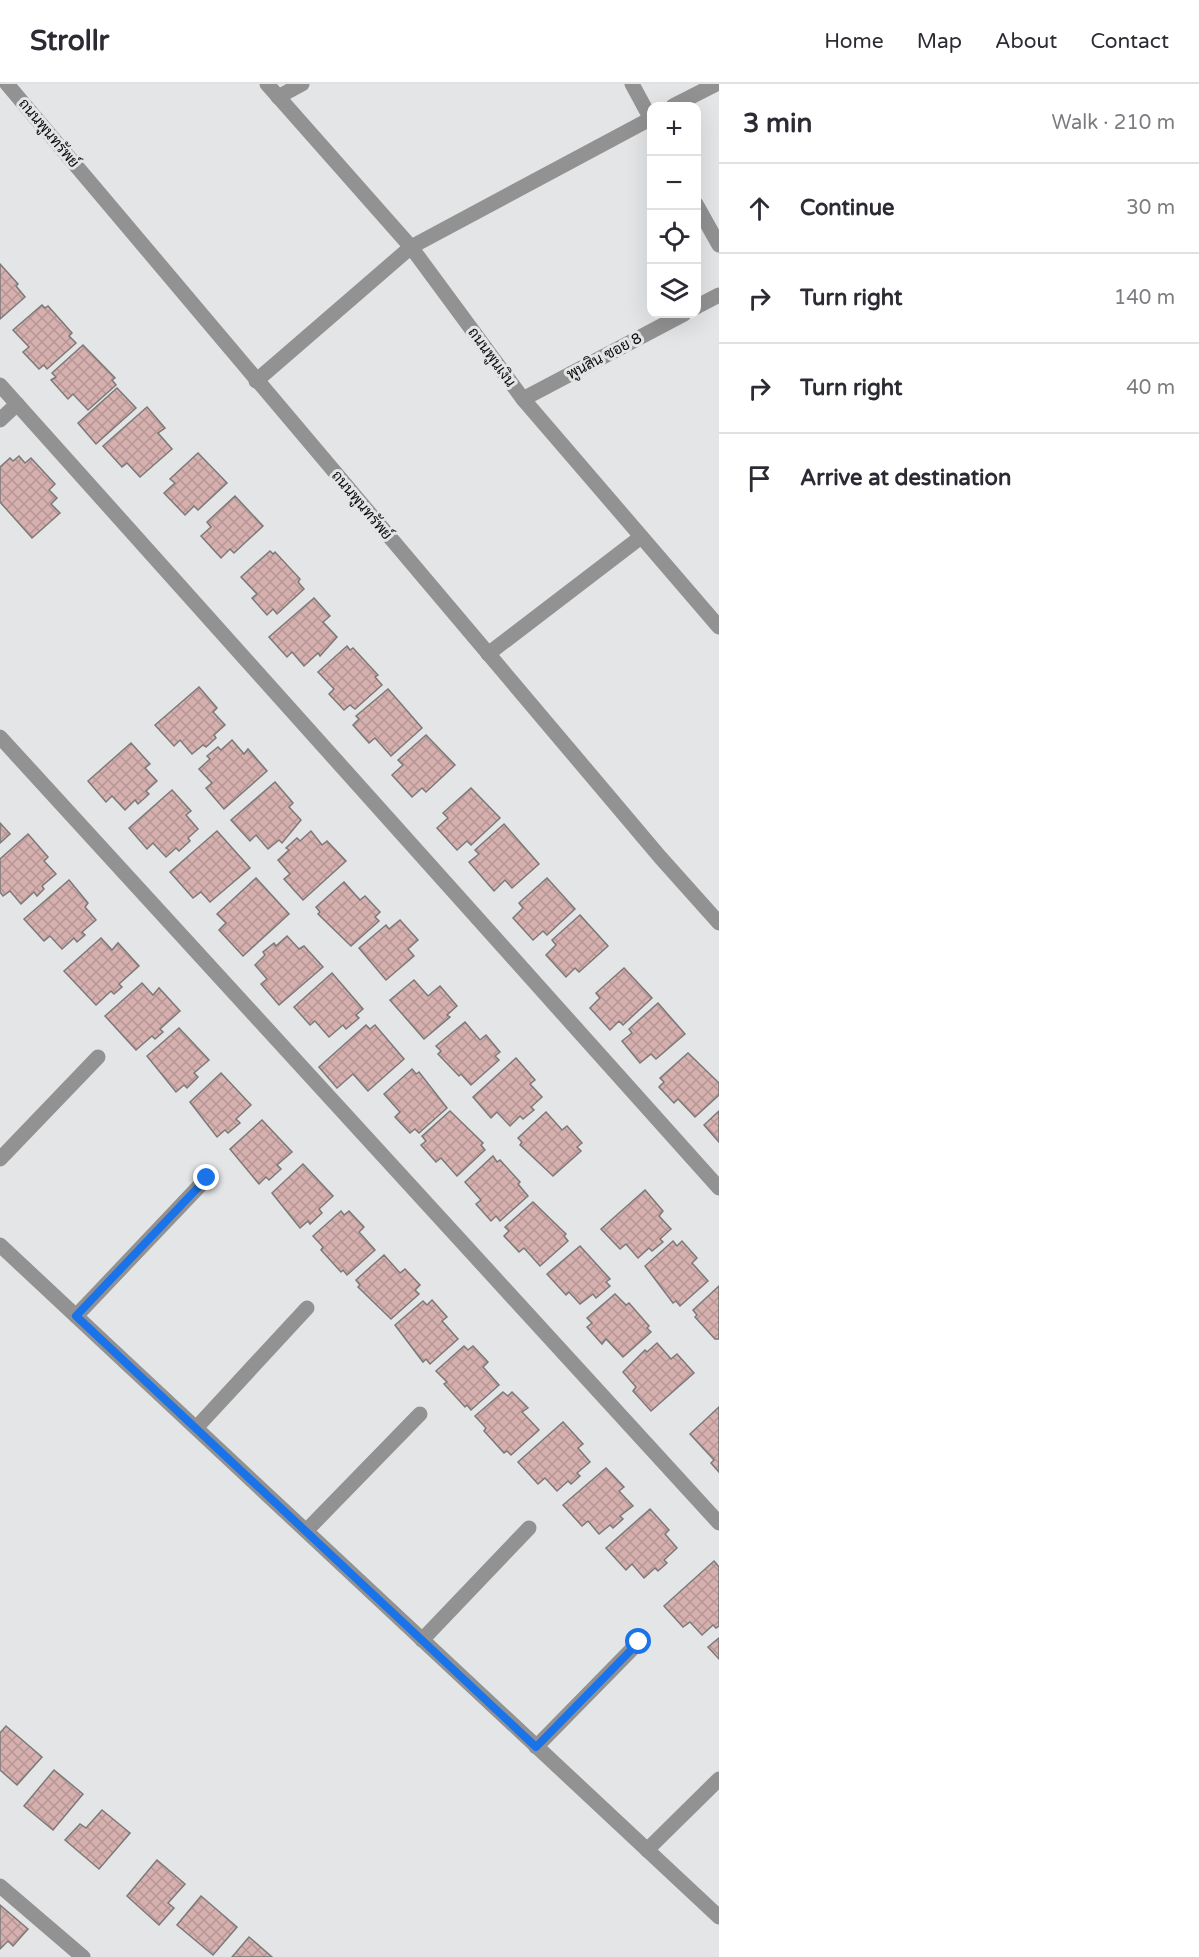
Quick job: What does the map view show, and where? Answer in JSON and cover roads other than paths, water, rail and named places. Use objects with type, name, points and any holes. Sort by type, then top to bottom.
[{"type":"street","name":"ถนนพูนทรัพย์","points":[[7,84],[256,381],[719,923]]},
{"type":"street","name":"ถนนพูนเงิน","points":[[267,84],[411,247],[523,399],[719,627]]},
{"type":"street","points":[[278,97],[302,84]]},
{"type":"street","points":[[632,84],[647,112]]},
{"type":"street","points":[[681,102],[716,84]]},
{"type":"street","points":[[256,381],[411,247],[647,121]]},
{"type":"street","points":[[699,210],[719,245]]},
{"type":"street","points":[[701,304],[719,295]]},
{"type":"street","name":"พูนสิน ซอย 8","points":[[523,399],[676,318]]},
{"type":"street","points":[[0,385],[719,1188]]},
{"type":"street","points":[[0,420],[17,405]]},
{"type":"street","points":[[488,654],[641,537]]},
{"type":"street","points":[[0,737],[719,1523]]},
{"type":"street","points":[[0,1159],[98,1058]]},
{"type":"street","points":[[76,1316],[207,1178]]},
{"type":"street","points":[[0,1245],[719,1917]]},
{"type":"street","points":[[196,1428],[307,1308]]},
{"type":"street","points":[[306,1531],[420,1414]]},
{"type":"street","points":[[422,1640],[529,1528]]},
{"type":"street","points":[[536,1747],[639,1642]]},
{"type":"street","points":[[648,1850],[719,1779]]},
{"type":"street","points":[[0,1886],[72,1954]]}]
